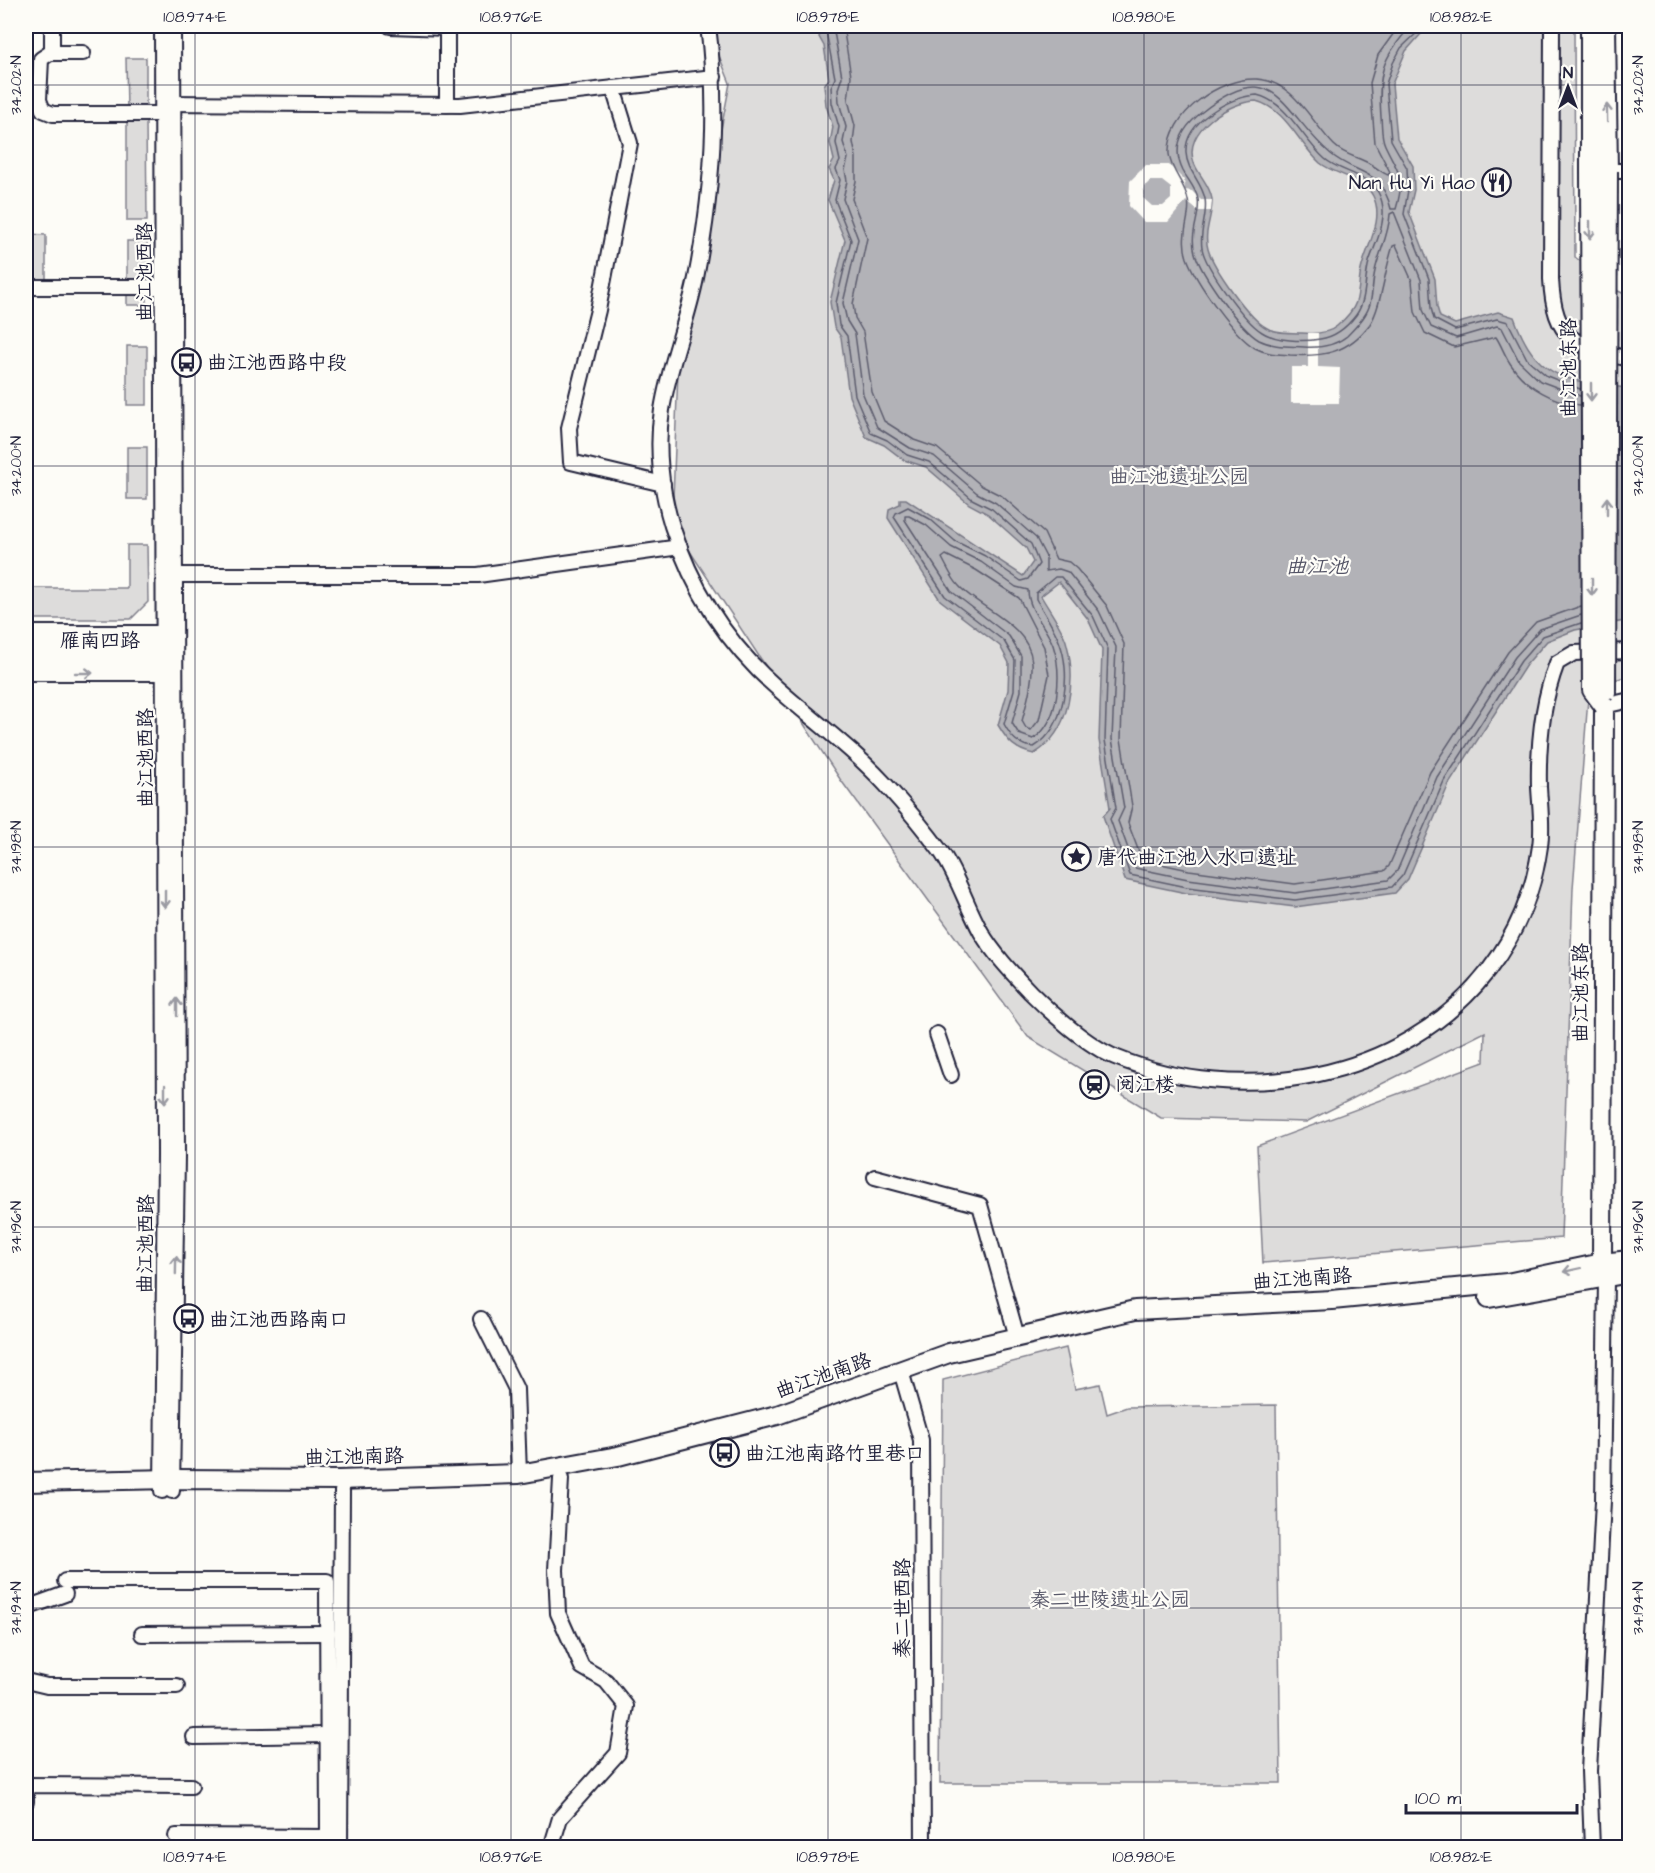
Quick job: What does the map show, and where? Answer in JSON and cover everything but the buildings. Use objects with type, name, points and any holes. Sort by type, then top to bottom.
[{"type":"main road","name":"曲江池东路","points":[[1590,26],[1599,171],[1605,698],[1604,1271]]},
{"type":"main road","name":"曲江池东路","points":[[1599,171],[1606,26]]},
{"type":"main road","name":"曲江池南路","points":[[26,1495],[167,1485],[519,1474],[618,1456],[777,1415],[903,1377],[1136,1322],[1344,1311],[1509,1296],[1604,1271],[1629,1260]]},
{"type":"main road","name":"曲江池南路","points":[[26,1482],[342,1491],[521,1487],[621,1468],[780,1427],[903,1377],[949,1353],[1135,1310],[1332,1300],[1604,1271],[1629,1273]]},
{"type":"street","points":[[52,26],[52,53]]},
{"type":"street","name":"曲江池西路","points":[[162,26],[166,107],[174,575],[169,653]]},
{"type":"street","name":"曲江池西路","points":[[167,1485],[177,1156],[163,287],[166,107],[173,26]]},
{"type":"street","points":[[390,26],[447,28],[447,105]]},
{"type":"street","points":[[708,26],[714,77],[711,164],[703,242],[685,326],[662,413],[660,452],[663,484],[680,547],[694,583],[715,620],[774,686],[857,755],[888,787],[944,856],[983,935],[1035,997],[1089,1041],[1112,1056],[1178,1076],[1233,1083],[1279,1081],[1370,1059],[1416,1037],[1463,1000],[1488,971],[1508,942],[1524,910],[1534,878],[1541,842],[1539,769],[1542,725],[1547,688],[1557,663],[1574,653],[1629,651]]},
{"type":"street","points":[[1552,26],[1551,279],[1554,310],[1563,331],[1576,343],[1629,359]]},
{"type":"street","points":[[83,53],[52,53],[43,57],[39,64],[40,105],[47,113],[166,107],[447,105],[714,77]]},
{"type":"street","points":[[613,88],[630,143],[598,310],[568,429],[571,462],[663,484]]},
{"type":"street","points":[[1599,171],[1629,171]]},
{"type":"street","points":[[26,287],[163,287]]},
{"type":"street","points":[[174,575],[478,575],[680,547]]},
{"type":"street","points":[[26,633],[169,653]]},
{"type":"street","name":"雁南四路","points":[[26,647],[169,653]]},
{"type":"street","points":[[26,673],[169,653]]},
{"type":"street","name":"雁南四路","points":[[26,659],[169,653]]},
{"type":"street","points":[[1605,698],[1629,700]]},
{"type":"street","points":[[938,1034],[951,1075]]},
{"type":"street","points":[[875,1177],[981,1205],[1017,1337]]},
{"type":"street","points":[[1593,1848],[1589,1771],[1603,1501],[1604,1271]]},
{"type":"street","points":[[481,1318],[516,1389],[519,1474]]},
{"type":"street","name":"秦二世西路","points":[[903,1377],[921,1440],[923,1848]]},
{"type":"street","points":[[551,1848],[560,1818],[618,1753],[626,1706],[606,1681],[582,1667],[558,1613],[556,1570],[561,1479]]},
{"type":"street","points":[[340,1848],[342,1491]]},
{"type":"street","points":[[26,1608],[65,1587],[327,1581],[327,1842],[176,1836]]},
{"type":"street","points":[[142,1634],[327,1633]]},
{"type":"street","points":[[26,1681],[47,1686],[177,1686]]},
{"type":"street","points":[[194,1737],[327,1736]]},
{"type":"street","points":[[26,1802],[26,1785],[191,1785]]},
{"type":"green space","name":"曲江池遗址公园","points":[[707,26],[1574,26],[1575,257],[1616,290],[1629,296],[1630,676],[1589,686],[1573,888],[1561,1238],[1263,1263],[1257,1146],[1484,1062],[1485,1032],[1306,1122],[1161,1118],[1028,1037],[840,779],[672,524],[679,346],[730,83]]},
{"type":"green space","points":[[126,58],[146,58],[146,110],[127,110]]},
{"type":"green space","points":[[127,120],[146,120],[147,221],[127,221]]},
{"type":"green space","points":[[26,234],[46,235],[46,283],[26,283]]},
{"type":"green space","points":[[127,241],[147,241],[147,284],[127,284]]},
{"type":"green space","points":[[127,293],[147,293],[147,305],[127,305]]},
{"type":"green space","points":[[127,346],[147,346],[147,405],[127,405]]},
{"type":"green space","points":[[127,447],[147,447],[147,499],[127,499]]},
{"type":"green space","points":[[127,545],[147,545],[148,602],[131,619],[26,619],[26,588],[127,588]]},
{"type":"green space","name":"秦二世陵遗址公园","points":[[1066,1348],[1075,1389],[1100,1384],[1107,1414],[1127,1407],[1276,1405],[1281,1783],[940,1783],[943,1380]]},
{"type":"water","name":"曲江池","points":[[818,26],[1434,26],[1421,34],[1406,51],[1392,84],[1397,138],[1413,166],[1414,190],[1409,212],[1435,279],[1440,317],[1455,324],[1498,312],[1514,317],[1533,355],[1545,366],[1572,380],[1629,388],[1630,620],[1575,630],[1547,641],[1526,665],[1449,784],[1408,879],[1395,893],[1295,907],[1186,893],[1125,880],[1103,816],[1110,808],[1099,740],[1102,650],[1088,619],[1059,582],[1041,596],[1064,635],[1069,656],[1070,688],[1063,719],[1056,733],[1034,754],[1017,748],[998,725],[1008,690],[1009,663],[1000,646],[940,600],[888,518],[889,509],[900,504],[900,499],[906,499],[1023,576],[1033,562],[1026,548],[988,514],[969,504],[926,467],[904,460],[884,445],[866,437],[849,396],[841,337],[834,327],[830,302],[845,240],[828,200],[834,180],[829,169],[834,160],[830,143],[833,127],[826,105],[824,85],[829,79],[824,46],[819,37],[821,32]],"holes":[[[1256,101],[1266,105],[1284,119],[1320,163],[1363,185],[1373,196],[1376,205],[1376,224],[1363,261],[1356,302],[1351,312],[1342,321],[1333,329],[1325,332],[1280,332],[1271,330],[1260,323],[1233,292],[1208,249],[1207,236],[1212,199],[1194,163],[1192,151],[1195,140],[1210,120],[1233,106]]]},
{"type":"pier","points":[[1146,165],[1169,165],[1184,180],[1185,190],[1192,191],[1201,200],[1212,200],[1211,211],[1198,211],[1186,201],[1168,222],[1144,222],[1129,206],[1130,181]],"holes":[[[1150,181],[1162,181],[1171,188],[1171,199],[1163,206],[1152,206],[1143,198],[1144,187]]]},
{"type":"pier","points":[[1308,333],[1318,333],[1318,367],[1340,368],[1339,403],[1291,403],[1291,367],[1308,367]]},
{"type":"place","name":"Nan Hu Yi Hao","points":[[1496,182]]},
{"type":"place","name":"曲江池西路中段","points":[[186,362]]},
{"type":"place","name":"唐代曲江池入水口遗址","points":[[1076,857]]},
{"type":"place","name":"阅江楼","points":[[1094,1084]]},
{"type":"place","name":"曲江池西路南口","points":[[188,1319]]},
{"type":"place","name":"曲江池南路竹里巷口","points":[[724,1453]]}]
